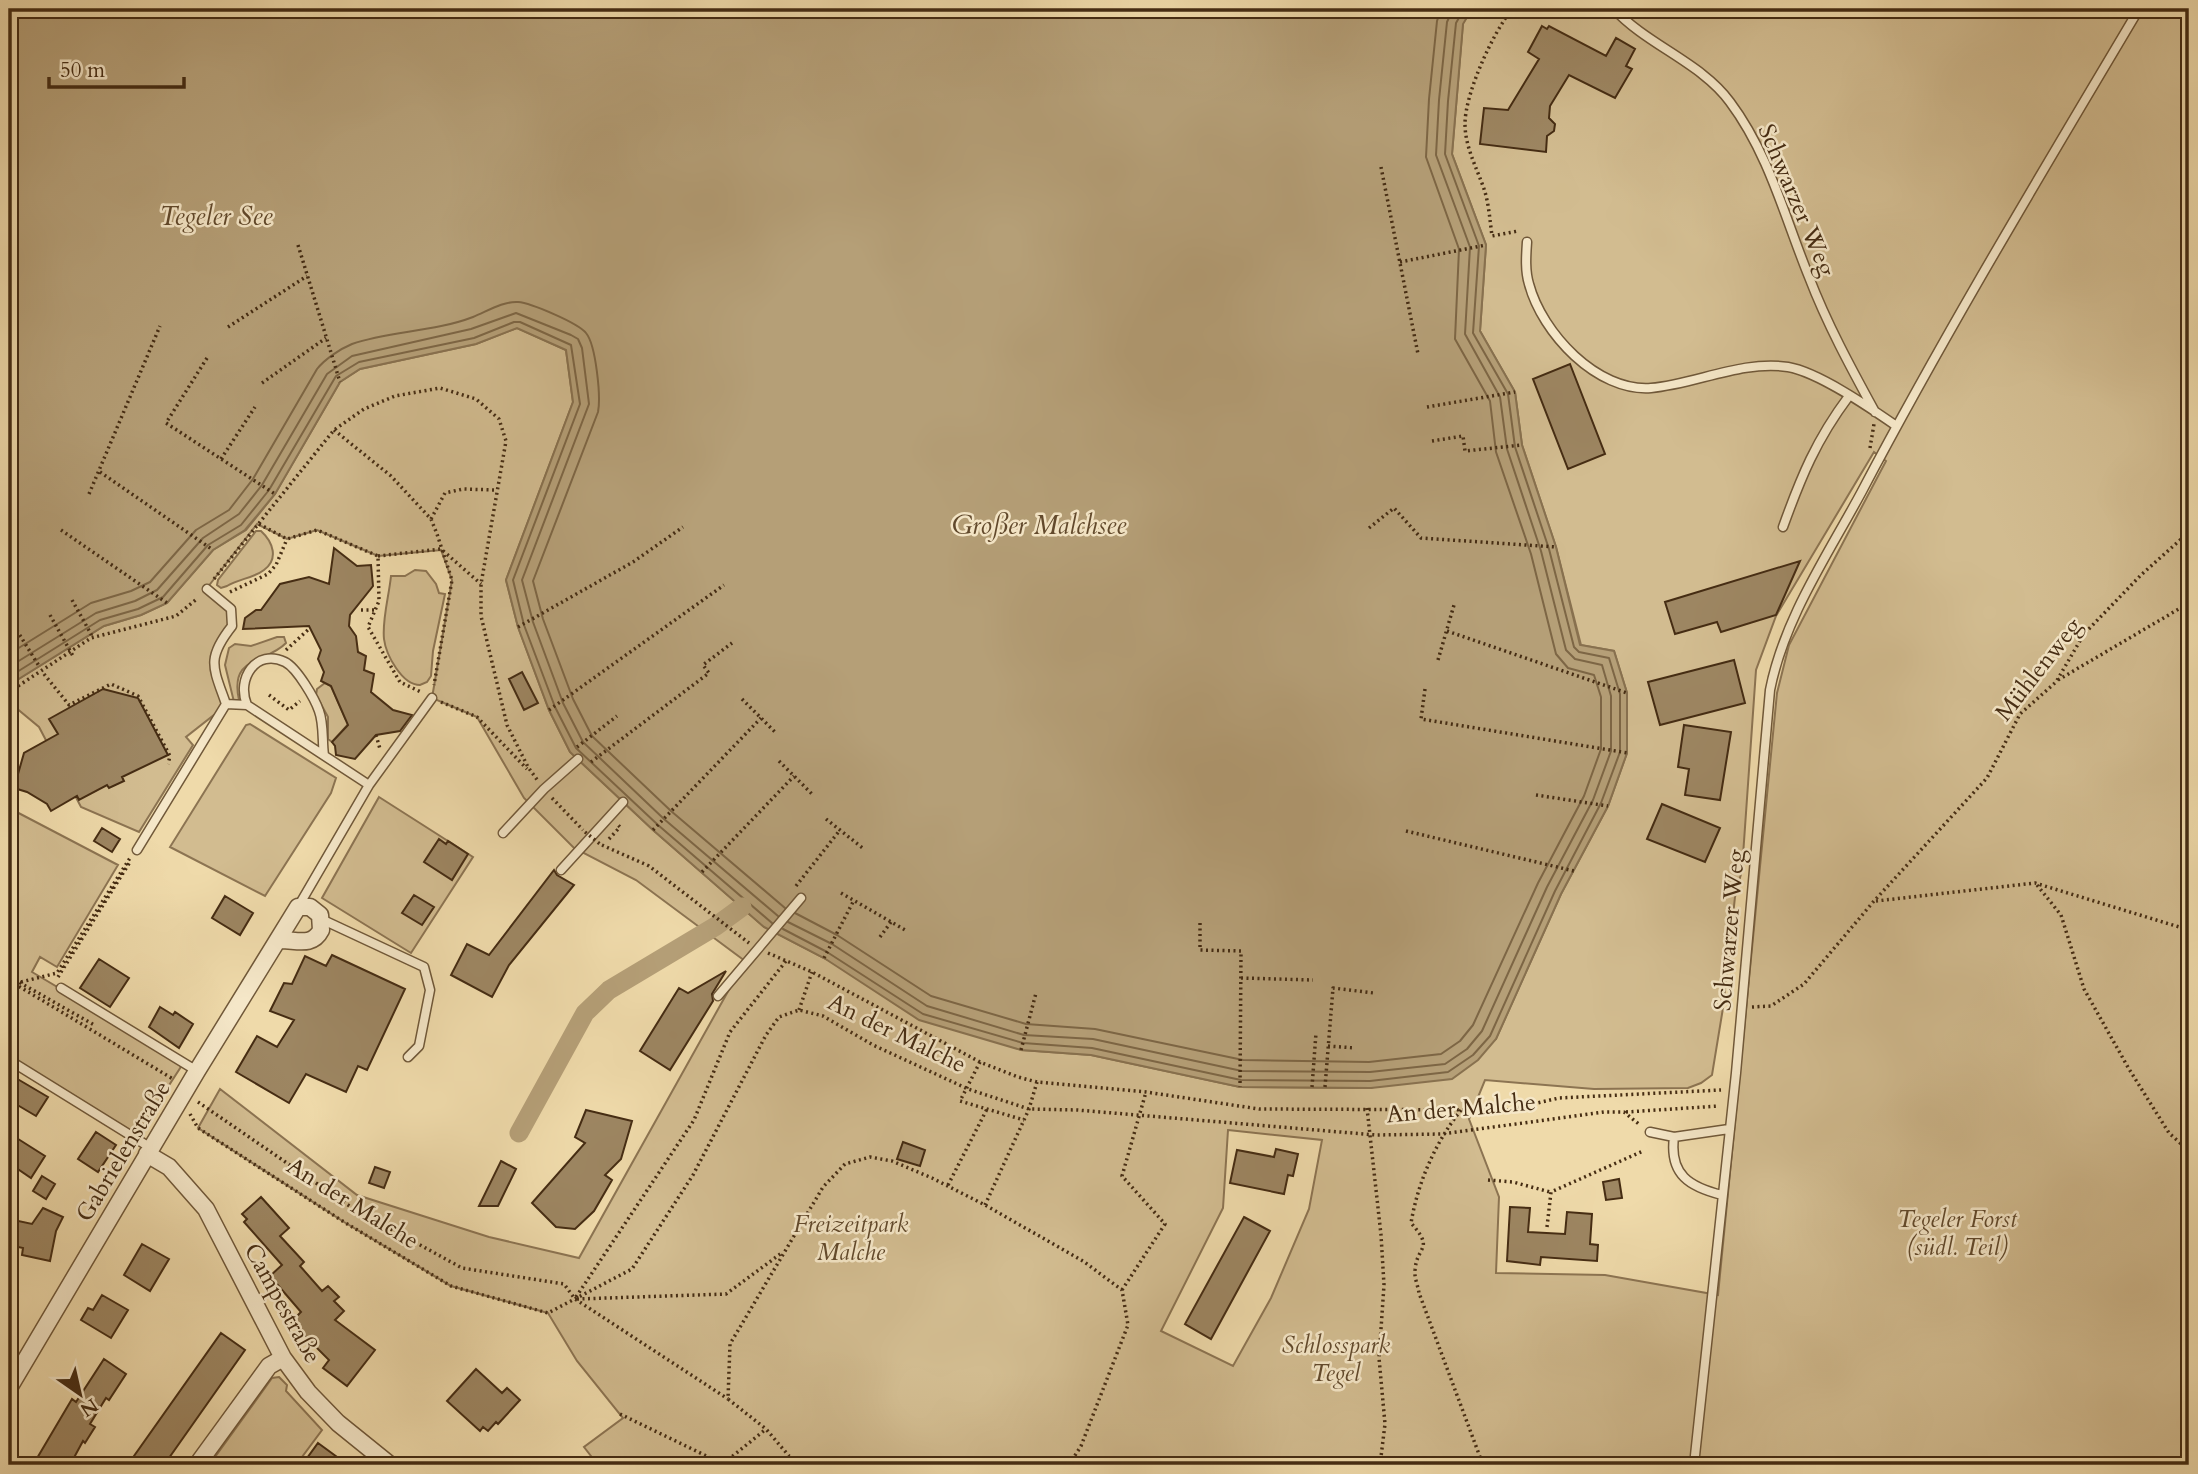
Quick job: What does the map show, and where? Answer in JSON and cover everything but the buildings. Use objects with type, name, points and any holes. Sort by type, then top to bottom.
[{"type":"street","points":[[278,940],[304,942],[314,939],[321,930],[321,919],[317,912],[310,907],[298,907]]},
{"type":"street","name":"Gabrielenstraße","points":[[9,1388],[149,1151],[188,1097],[197,1071],[298,907]]},
{"type":"street","name":"Campestraße","points":[[149,1151],[169,1167],[206,1209],[283,1358],[308,1392],[338,1423],[390,1465]]},
{"type":"street","points":[[197,1465],[269,1366],[283,1358]]},
{"type":"lane","name":"Schwarzer Weg","points":[[1614,9],[1629,24],[1712,82],[1740,115],[1769,171],[1834,335],[1875,412]]},
{"type":"lane","name":"Schwarzer Weg","points":[[1694,1465],[1774,668],[1793,620],[1895,425],[2140,9]]},
{"type":"lane","name":"Schwarzer Weg","points":[[1527,242],[1526,272],[1543,318],[1571,353],[1604,376],[1620,383],[1647,388],[1745,369],[1789,367],[1811,375],[1895,425]]},
{"type":"lane","points":[[1783,527],[1808,461],[1828,424],[1849,396]]},
{"type":"lane","points":[[1880,457],[1893,447]]},
{"type":"lane","points":[[207,589],[231,609],[232,625],[218,644],[212,665],[226,704]]},
{"type":"lane","points":[[247,705],[243,684],[254,665],[269,659],[287,663],[296,670],[320,712],[324,755]]},
{"type":"lane","name":"Gabrielenstraße","points":[[298,907],[369,785],[432,698]]},
{"type":"lane","points":[[226,704],[247,705],[369,785]]},
{"type":"lane","points":[[135,850],[226,704]]},
{"type":"lane","points":[[503,833],[544,789],[578,759]]},
{"type":"lane","points":[[561,870],[623,802]]},
{"type":"lane","points":[[718,996],[800,898]]},
{"type":"lane","points":[[321,919],[424,967],[430,990],[419,1046],[408,1056]]},
{"type":"lane","points":[[57,986],[197,1071]]},
{"type":"lane","points":[[9,1060],[149,1151]]},
{"type":"lane","points":[[1650,1132],[1674,1137],[1729,1129]]},
{"type":"lane","points":[[1674,1137],[1676,1166],[1687,1182],[1722,1195]]},
{"type":"path","points":[[1512,9],[1483,61],[1465,123],[1468,146],[1486,196],[1492,236],[1528,230]]},
{"type":"path","points":[[1381,167],[1418,354]]},
{"type":"path","points":[[1400,262],[1486,245]]},
{"type":"path","points":[[298,246],[340,382]]},
{"type":"path","points":[[228,327],[307,276]]},
{"type":"path","points":[[89,494],[160,326]]},
{"type":"path","points":[[262,383],[326,338]]},
{"type":"path","points":[[207,358],[166,423],[275,494]]},
{"type":"path","points":[[10,691],[72,653],[91,638],[176,616],[191,606],[334,430],[364,409],[395,396],[440,388],[476,398],[499,419],[506,441],[481,584],[481,616],[507,725],[528,767],[544,789]]},
{"type":"path","points":[[1427,407],[1515,392]]},
{"type":"path","points":[[221,459],[255,407]]},
{"type":"path","points":[[334,430],[391,476],[431,519],[452,580],[432,698]]},
{"type":"path","points":[[1432,441],[1463,436],[1465,451],[1522,445]]},
{"type":"path","points":[[100,472],[213,550]]},
{"type":"path","points":[[431,519],[445,493],[463,489],[496,490]]},
{"type":"path","points":[[1369,528],[1394,508],[1422,538],[1556,547]]},
{"type":"path","points":[[258,524],[287,539],[317,530],[378,556],[441,550],[481,584]]},
{"type":"path","points":[[518,627],[634,562],[682,527]]},
{"type":"path","points":[[61,530],[167,603]]},
{"type":"path","name":"Mühlenweg","points":[[1756,1007],[1771,1006],[1804,984],[1874,901],[1987,778],[2020,714],[2056,682],[2084,634],[2141,575],[2189,532]]},
{"type":"path","points":[[222,601],[232,590],[268,573],[276,565],[287,539]]},
{"type":"path","points":[[378,556],[379,601],[368,627],[400,682],[477,717],[585,832],[600,844],[649,866],[758,949]]},
{"type":"path","points":[[549,710],[724,585]]},
{"type":"path","points":[[72,600],[92,634],[91,638]]},
{"type":"path","points":[[2056,682],[2189,603]]},
{"type":"path","points":[[1438,660],[1454,605]]},
{"type":"path","points":[[361,610],[375,610]]},
{"type":"path","points":[[50,615],[72,653]]},
{"type":"path","points":[[11,621],[39,666]]},
{"type":"path","points":[[283,653],[290,643],[310,628]]},
{"type":"path","points":[[1447,631],[1627,693]]},
{"type":"path","points":[[586,767],[709,673],[704,665],[732,643]]},
{"type":"path","points":[[44,674],[69,705],[111,684],[138,696],[170,757],[168,764]]},
{"type":"path","points":[[1425,689],[1421,719],[1628,753]]},
{"type":"path","points":[[270,695],[289,710],[293,706]]},
{"type":"path","points":[[742,699],[775,732]]},
{"type":"path","points":[[570,752],[617,716]]},
{"type":"path","points":[[653,830],[761,718]]},
{"type":"path","points":[[376,735],[380,752]]},
{"type":"path","points":[[779,761],[813,794]]},
{"type":"path","points":[[702,872],[794,776]]},
{"type":"path","points":[[1536,795],[1608,806]]},
{"type":"path","points":[[826,819],[864,849]]},
{"type":"path","points":[[789,894],[840,830]]},
{"type":"path","points":[[1406,831],[1574,871]]},
{"type":"path","points":[[41,977],[57,986],[60,971],[135,850]]},
{"type":"path","points":[[1874,901],[2035,883],[2189,930]]},
{"type":"path","points":[[2035,883],[2061,915],[2084,989],[2129,1069],[2169,1133],[2189,1151]]},
{"type":"path","points":[[841,892],[907,931]]},
{"type":"path","points":[[824,958],[853,901]]},
{"type":"path","points":[[880,937],[891,922]]},
{"type":"path","points":[[1200,923],[1200,950],[1241,951],[1240,1087]]},
{"type":"path","points":[[575,1299],[694,1120],[730,1032],[786,960],[980,1062],[1037,1082],[1146,1092],[1259,1109],[1507,1110],[1559,1098],[1719,1090]]},
{"type":"path","points":[[9,984],[60,971]]},
{"type":"path","points":[[799,1010],[812,972]]},
{"type":"path","points":[[1241,978],[1312,980]]},
{"type":"path","points":[[18,982],[173,1079],[188,1097],[351,1207],[462,1268],[565,1284],[575,1299],[728,1399],[766,1429],[789,1456],[810,1465]]},
{"type":"path","points":[[1325,1087],[1333,988],[1374,993]]},
{"type":"path","points":[[1021,1051],[1036,993]]},
{"type":"path","name":"An der Malche","points":[[198,1128],[450,1286],[548,1313],[632,1269],[693,1175],[766,1035],[779,1017],[799,1010],[823,1016],[873,1045],[968,1089],[1029,1109],[1140,1115],[1370,1134],[1442,1134],[1604,1112],[1731,1106]]},
{"type":"path","points":[[1312,1087],[1316,1033]]},
{"type":"path","points":[[1328,1046],[1355,1048]]},
{"type":"path","points":[[980,1062],[960,1101],[1024,1119]]},
{"type":"path","points":[[985,1205],[1029,1109],[1037,1082]]},
{"type":"path","points":[[1069,1465],[1081,1446],[1128,1325],[1122,1290],[1165,1224],[1122,1176],[1146,1092]]},
{"type":"path","points":[[1367,1108],[1384,1285],[1379,1358],[1385,1424],[1380,1465]]},
{"type":"path","points":[[947,1186],[987,1109]]},
{"type":"path","points":[[1461,1110],[1442,1134],[1416,1195],[1412,1223],[1422,1236],[1424,1247],[1414,1271],[1419,1293],[1483,1465]]},
{"type":"path","points":[[1624,1112],[1650,1132]]},
{"type":"path","points":[[1488,1180],[1513,1182],[1551,1192],[1643,1151]]},
{"type":"path","points":[[728,1399],[730,1344],[785,1250],[823,1186],[845,1164],[870,1157],[892,1161],[985,1205],[1083,1261],[1122,1290]]},
{"type":"path","points":[[1547,1227],[1551,1192]]},
{"type":"path","points":[[575,1299],[726,1294],[785,1250]]},
{"type":"path","points":[[620,1414],[723,1464],[766,1429]]},
{"type":"green space","points":[[1472,9],[2189,9],[2189,1465],[598,1465],[584,1447],[623,1418],[577,1361],[548,1313],[451,1286],[344,1222],[198,1128],[220,1089],[357,1195],[489,1237],[579,1258],[745,961],[636,880],[574,848],[524,798],[477,717],[432,698],[452,580],[441,550],[378,556],[317,530],[287,539],[257,524],[207,588],[231,609],[232,626],[213,665],[224,707],[186,737],[193,745],[139,832],[81,807],[39,727],[9,702],[9,685],[104,626],[141,615],[167,603],[213,550],[246,530],[275,494],[340,382],[360,369],[476,344],[517,328],[566,350],[573,402],[506,580],[518,627],[549,710],[570,752],[653,830],[764,927],[1021,1050],[1091,1055],[1240,1087],[1371,1088],[1496,1039],[1561,894],[1608,806],[1627,753],[1627,693],[1614,651],[1581,645],[1556,547],[1522,445],[1515,392],[1480,331],[1486,245],[1452,154],[1463,23]],"holes":[[[1874,452],[1886,461],[1789,645],[1777,693],[1718,1295],[1605,1275],[1496,1273],[1499,1197],[1469,1119],[1485,1080],[1594,1089],[1688,1088],[1712,1075],[1723,1008],[1735,897],[1742,870],[1756,670],[1776,616]],[[1228,1130],[1322,1140],[1309,1209],[1271,1298],[1233,1366],[1161,1331],[1223,1208]]]},
{"type":"green space","points":[[256,531],[261,531],[273,550],[269,566],[256,575],[221,588],[217,585],[218,580]]},
{"type":"green space","points":[[415,570],[426,571],[439,593],[445,594],[433,651],[431,676],[427,682],[420,685],[413,684],[401,675],[392,661],[384,639],[391,576],[405,576]]},
{"type":"green space","points":[[284,637],[286,643],[244,668],[237,685],[239,700],[234,702],[225,665],[229,648],[235,644],[251,646]]},
{"type":"green space","points":[[325,683],[331,686],[346,720],[351,721],[332,742],[328,739],[328,717],[316,695],[317,689]]},
{"type":"green space","points":[[250,724],[336,778],[331,793],[265,896],[170,847],[246,725]]},
{"type":"green space","points":[[379,797],[473,857],[411,953],[322,898]]},
{"type":"green space","points":[[9,808],[118,865],[57,967],[40,957],[32,972],[184,1062],[135,1138],[9,1060]]},
{"type":"green space","points":[[279,1377],[287,1385],[286,1391],[322,1430],[296,1465],[227,1465],[215,1457],[272,1378]]},
{"type":"water","name":"Großer Malchsee","points":[[9,9],[1472,9],[1463,24],[1452,154],[1486,245],[1480,331],[1515,392],[1522,445],[1556,547],[1580,645],[1614,651],[1627,693],[1627,753],[1608,806],[1561,894],[1496,1039],[1478,1060],[1452,1079],[1371,1088],[1240,1087],[1091,1055],[1021,1050],[919,1020],[824,958],[764,927],[653,830],[570,752],[549,710],[518,627],[506,580],[573,402],[566,350],[517,328],[476,344],[360,369],[340,382],[275,494],[245,530],[213,550],[167,603],[141,615],[104,626],[9,685]]},
{"type":"waterway","points":[[519,1133],[585,1013],[609,990],[716,926],[742,907]]},
{"type":"water label","name":"Tegeler See","points":[[216,216]]},
{"type":"park label","name":"Tegeler Forst (südl. Teil)","points":[[1957,1233]]},
{"type":"park label","name":"Freizeitpark Malche","points":[[851,1238]]},
{"type":"park label","name":"Schlosspark Tegel","points":[[1336,1359]]}]
